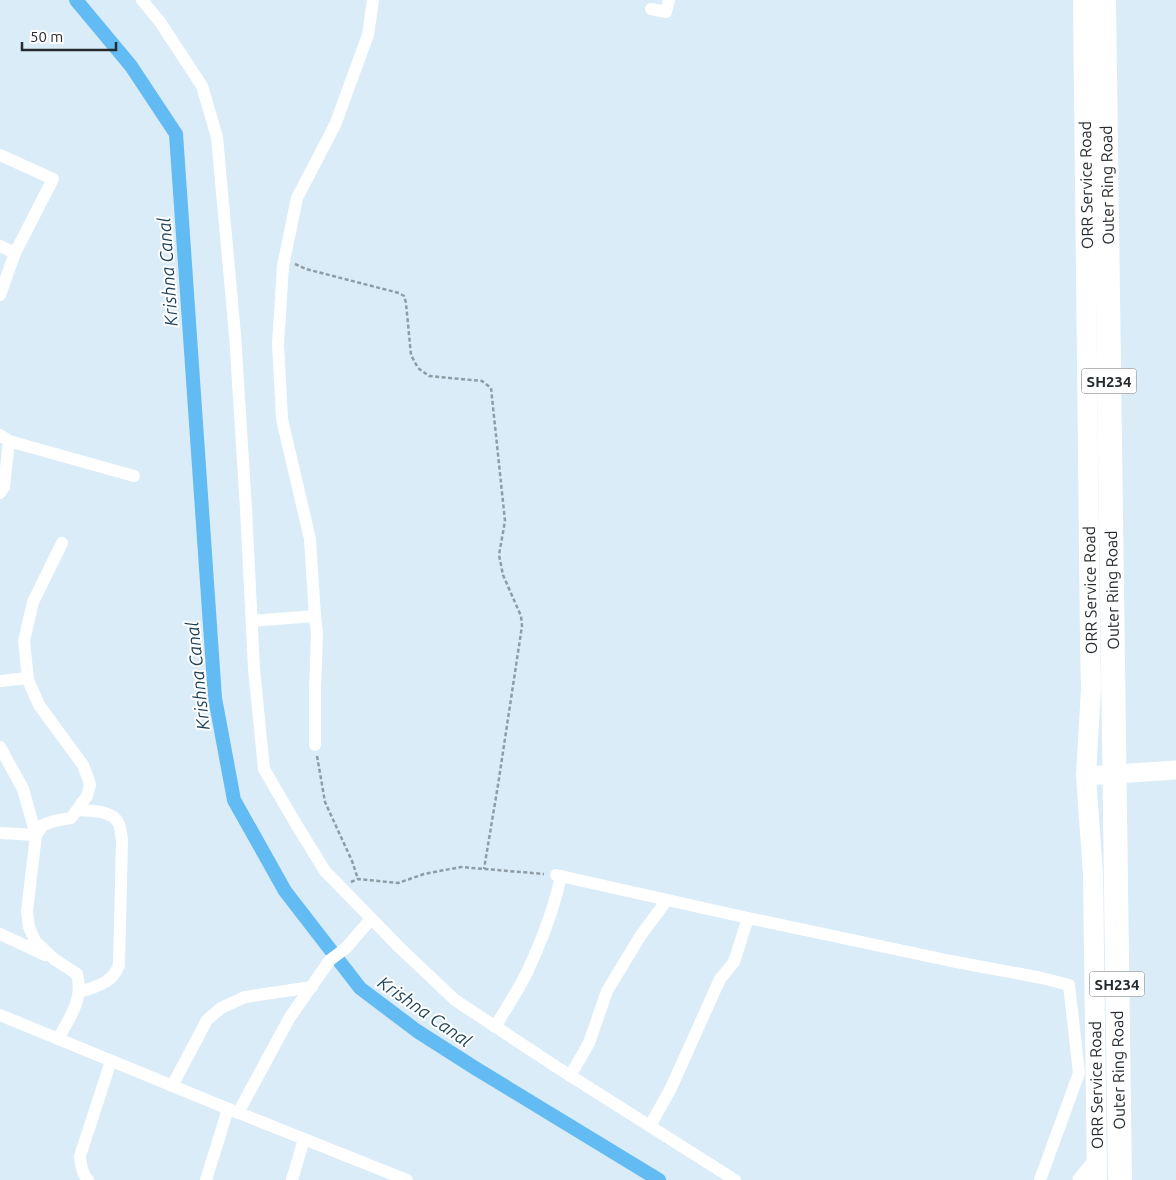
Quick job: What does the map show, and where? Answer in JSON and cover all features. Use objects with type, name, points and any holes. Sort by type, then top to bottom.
[{"type":"highway","name":"Outer Ring Road","points":[[1104,0],[1120,1180]]},
{"type":"main road","name":"ORR Service Road","points":[[1083,0],[1090,639],[1090,698],[1086,776],[1093,874],[1097,1171]]},
{"type":"street","points":[[142,0],[160,22],[202,86],[217,137],[235,335],[254,669],[264,769],[325,871],[454,1000],[735,1180]]},
{"type":"street","points":[[315,745],[317,634],[310,539],[282,419],[278,344],[285,258],[297,198],[335,125],[368,35],[373,0]]},
{"type":"street","points":[[651,8],[666,12],[669,0]]},
{"type":"street","points":[[0,155],[53,179],[15,253],[0,295]]},
{"type":"street","points":[[0,246],[15,253]]},
{"type":"street","points":[[0,493],[4,487],[5,438],[134,476]]},
{"type":"street","points":[[36,835],[43,825],[71,818],[87,796],[90,785],[84,765],[38,705],[28,678],[24,641],[33,602],[62,543]]},
{"type":"street","points":[[252,621],[315,616]]},
{"type":"street","points":[[0,681],[28,678]]},
{"type":"street","points":[[0,747],[23,789],[36,835],[27,912],[29,927],[35,941],[54,959]]},
{"type":"street","points":[[1086,776],[1176,770]]},
{"type":"street","points":[[78,810],[102,812],[113,816],[119,823],[122,840],[119,965],[110,981],[80,992]]},
{"type":"street","points":[[0,833],[36,835]]},
{"type":"street","points":[[495,1027],[527,972],[547,925],[555,903],[558,875],[748,918],[1069,985],[1079,1073],[1040,1180]]},
{"type":"street","points":[[570,1076],[588,1043],[607,991],[640,935],[667,900]]},
{"type":"street","points":[[650,1126],[671,1088],[720,979],[734,962],[748,918]]},
{"type":"street","points":[[206,1180],[233,1111],[290,1017],[330,960],[346,948],[371,919]]},
{"type":"street","points":[[0,934],[54,959],[77,974],[80,992],[75,1007],[58,1039]]},
{"type":"street","points":[[172,1086],[207,1020],[221,1008],[245,996],[312,986]]},
{"type":"street","points":[[0,1015],[304,1139],[391,1177],[407,1180]]},
{"type":"street","points":[[88,1180],[81,1167],[80,1156],[111,1061]]},
{"type":"street","points":[[292,1180],[304,1139]]},
{"type":"street","points":[[1082,1180],[1097,1171]]},
{"type":"path","points":[[285,258],[306,269],[399,293],[404,296],[411,355],[418,368],[429,376],[482,381],[491,388],[505,521],[499,555],[503,575],[521,616],[522,626],[484,870]]},
{"type":"path","points":[[315,745],[326,802],[358,879]]},
{"type":"path","points":[[340,886],[358,879],[398,883],[424,874],[461,867],[558,875]]},
{"type":"waterway","name":"Krishna Canal","points":[[76,0],[131,66],[176,134],[215,698],[234,800],[285,891],[360,988],[417,1031],[659,1180]]}]
